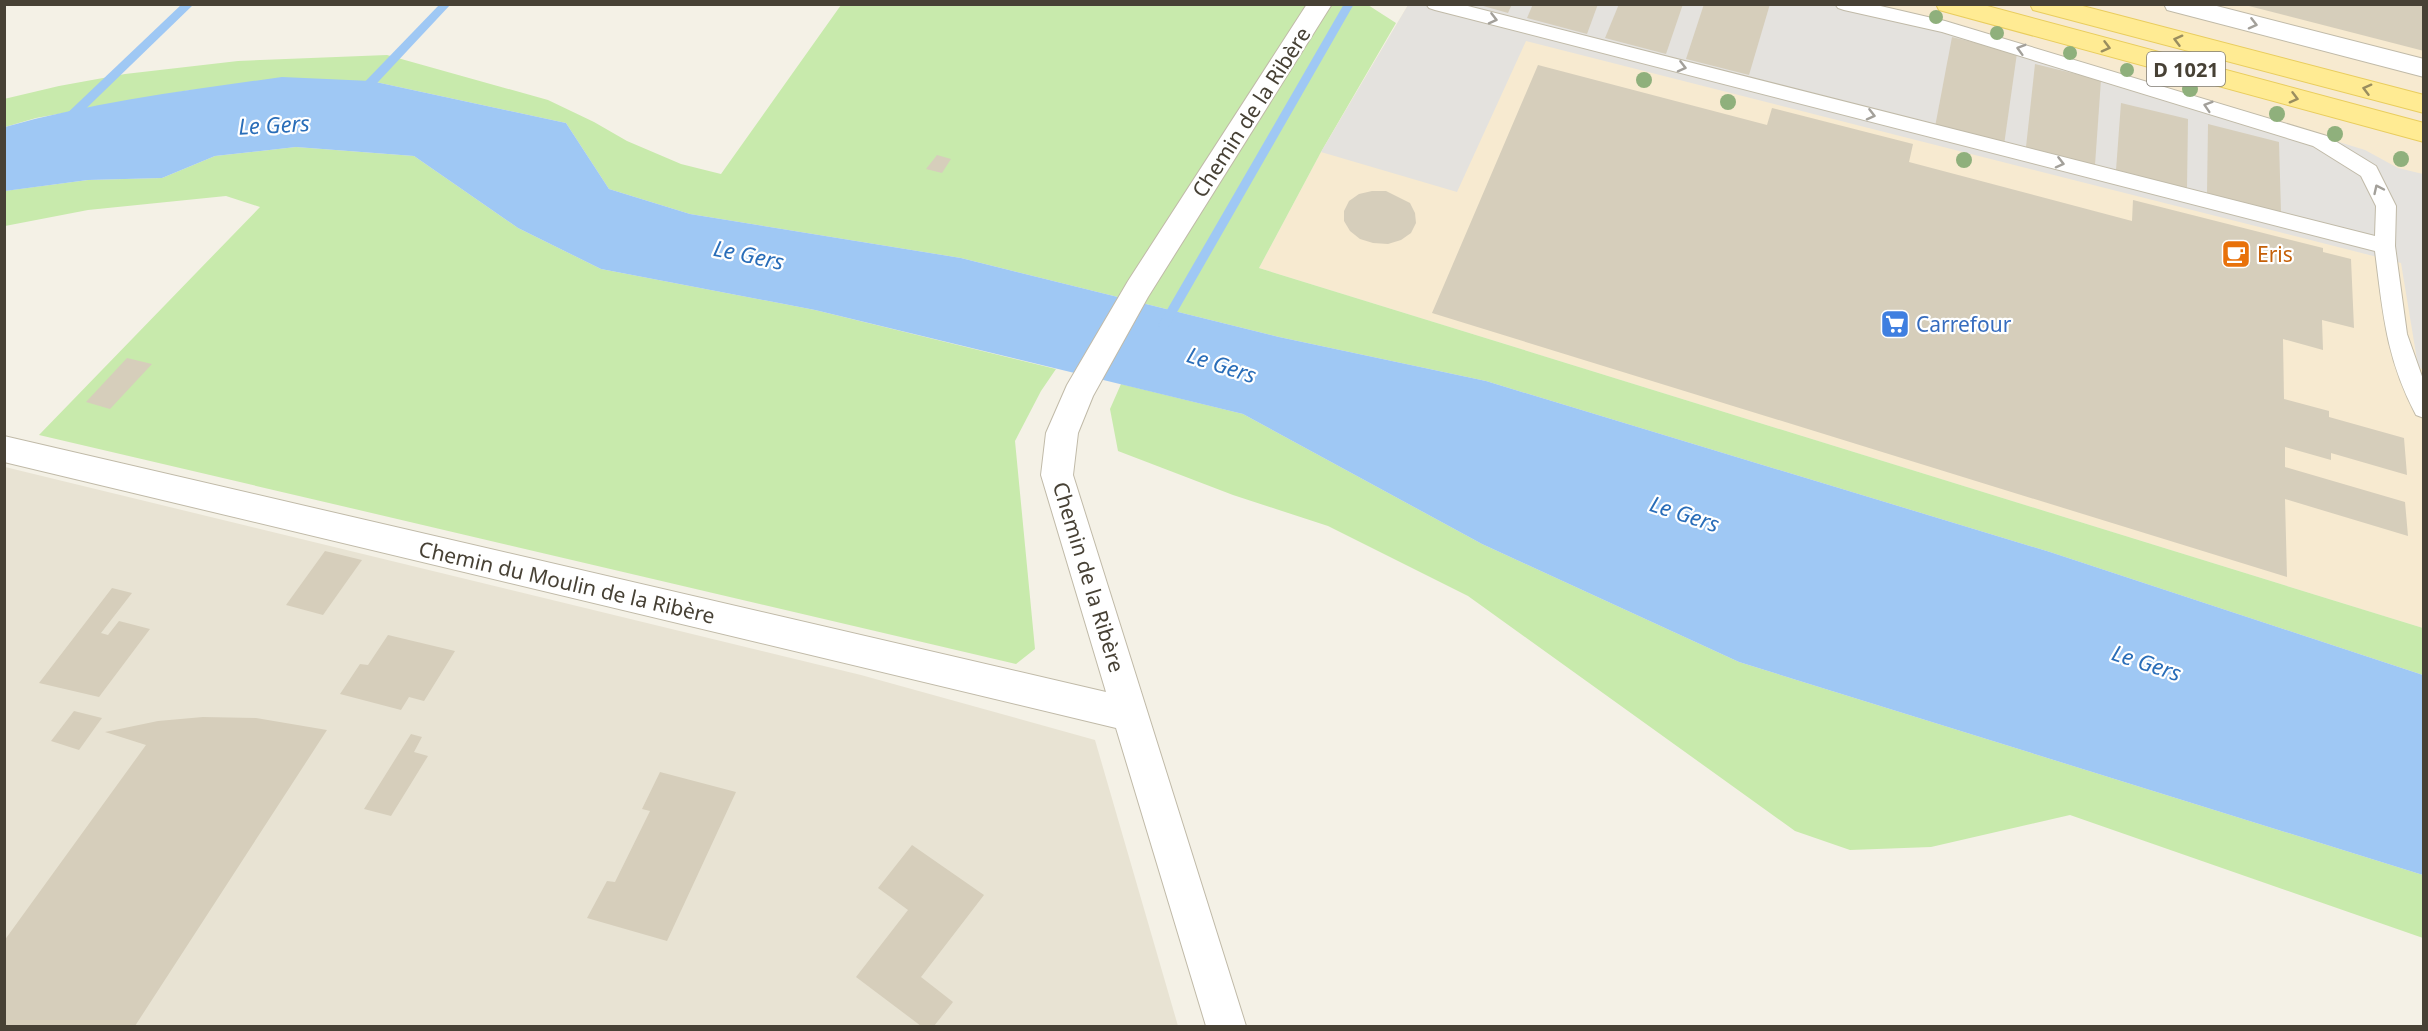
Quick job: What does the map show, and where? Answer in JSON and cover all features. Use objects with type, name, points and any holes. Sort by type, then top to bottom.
[{"type":"main road","name":"D 1021","points":[[1948,4],[2424,133]]},
{"type":"main road","name":"D 1021","points":[[2042,4],[2424,104]]},
{"type":"street","name":"Chemin de la Ribère","points":[[1226,1026],[1057,475],[1062,433],[1078,394],[1138,289],[1320,4]]},
{"type":"street","points":[[2176,4],[2424,68]]},
{"type":"street","name":"Chemin du Moulin de la Ribère","points":[[4,449],[1130,714]]},
{"type":"lane","points":[[1844,4],[1945,27],[2320,141],[2369,171],[2386,206],[2385,246],[2396,334],[2422,402]]},
{"type":"lane","points":[[1436,5],[2385,246]]},
{"type":"shaded area","points":[[1408,5],[2423,5],[2423,628],[1259,268],[1321,152]]},
{"type":"shaded area","points":[[1408,5],[1869,5],[1946,22],[2365,150],[2398,168],[2423,174],[2423,370],[2418,366],[2401,263],[1526,41],[1457,192],[1321,152]]},
{"type":"shaded area","points":[[5,467],[861,675],[1095,740],[1178,1026],[5,1026]]},
{"type":"green space","points":[[841,5],[1368,5],[1396,23],[1321,152],[1259,268],[2423,628],[2423,675],[2050,552],[1486,381],[1279,337],[961,258],[690,214],[609,189],[566,123],[371,81],[190,90],[36,118],[5,127],[4,99],[59,86],[125,74],[238,61],[387,55],[548,100],[627,141],[681,164],[721,174]]},
{"type":"green space","points":[[296,147],[414,156],[518,228],[601,269],[815,310],[1056,369],[1041,391],[1015,441],[1035,649],[1016,664],[39,435],[260,207],[226,196],[88,210],[5,226],[4,191],[88,180],[162,178],[215,156]]},
{"type":"green space","points":[[1121,384],[1243,414],[1482,544],[1739,662],[2423,875],[2423,938],[2070,815],[1931,847],[1850,850],[1795,831],[1468,596],[1328,526],[1233,495],[1118,451],[1110,409]]},
{"type":"water","name":"Le Gers","points":[[282,77],[371,81],[566,123],[609,189],[690,214],[961,258],[1279,337],[1486,381],[2050,552],[2423,675],[2423,875],[1739,662],[1482,544],[1243,414],[815,310],[601,269],[518,228],[414,156],[296,147],[215,156],[162,178],[88,180],[5,191],[5,127],[73,110]]},
{"type":"building","points":[[1476,4],[1512,4],[1508,13]]},
{"type":"building","points":[[1533,4],[1598,4],[1587,34],[1527,18]]},
{"type":"building","points":[[1619,4],[1683,4],[1666,54],[1605,38]]},
{"type":"building","points":[[1704,4],[1770,4],[1749,75],[1686,59]]},
{"type":"building","points":[[2424,4],[2424,51],[2245,5]]},
{"type":"building","points":[[1952,37],[2017,53],[2004,145],[1935,127]]},
{"type":"building","points":[[2035,64],[2101,80],[2095,165],[2026,147]]},
{"type":"building","name":"Carrefour","points":[[1538,65],[1767,125],[1772,108],[1913,144],[1909,162],[2132,221],[2133,200],[2323,248],[2323,252],[2351,259],[2354,328],[2322,320],[2323,350],[2283,339],[2284,399],[2329,411],[2329,417],[2404,438],[2407,475],[2331,453],[2331,460],[2285,447],[2285,467],[2405,502],[2408,536],[2285,499],[2287,577],[1432,313]]},
{"type":"building","points":[[2121,103],[2188,119],[2187,188],[2116,170]]},
{"type":"building","points":[[2208,124],[2279,142],[2281,212],[2207,193]]},
{"type":"building","points":[[937,155],[951,159],[942,173],[926,169]]},
{"type":"building","points":[[1386,191],[1410,203],[1415,213],[1416,223],[1411,233],[1401,240],[1388,244],[1360,239],[1350,231],[1344,221],[1344,211],[1349,201],[1359,194]]},
{"type":"building","points":[[127,358],[152,364],[110,409],[86,402]]},
{"type":"building","points":[[325,551],[362,560],[323,615],[286,605]]},
{"type":"building","points":[[112,588],[132,593],[101,633],[108,635],[119,621],[150,629],[99,697],[39,683]]},
{"type":"building","points":[[388,635],[455,651],[424,701],[409,697],[401,710],[340,694],[360,664],[368,665]]},
{"type":"building","points":[[74,711],[102,718],[79,750],[51,741]]},
{"type":"building","points":[[203,717],[256,718],[327,730],[135,1026],[4,1026],[4,941],[146,745],[105,732],[158,721]]},
{"type":"building","points":[[411,734],[422,737],[414,752],[428,756],[391,816],[364,809]]},
{"type":"building","points":[[660,772],[736,792],[667,941],[587,918],[607,881],[615,882],[650,811],[642,809]]},
{"type":"building","points":[[912,845],[984,895],[921,977],[953,1002],[934,1026],[921,1026],[856,977],[908,910],[878,888]]},
{"type":"waterway","points":[[64,123],[189,4]]},
{"type":"waterway","points":[[360,94],[446,4]]},
{"type":"waterway","points":[[1164,325],[1349,4]]},
{"type":"place","name":"Eris","points":[[2236,254]]},
{"type":"place","name":"Carrefour","points":[[1895,324]]}]
